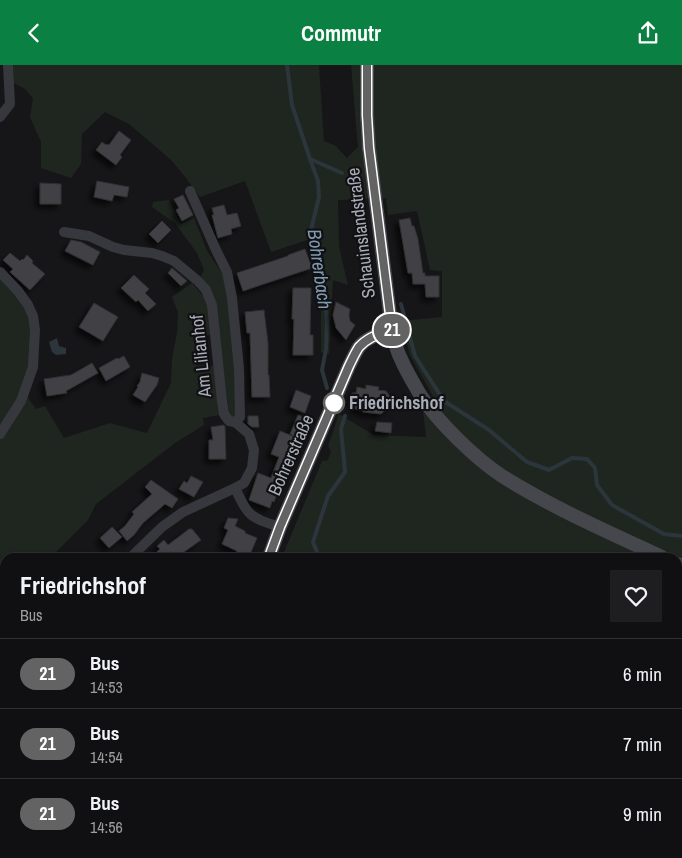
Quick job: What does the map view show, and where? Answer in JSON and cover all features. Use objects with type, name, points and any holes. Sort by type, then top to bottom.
[{"type":"main road","name":"Schauinslandstraße","points":[[367,65],[369,148],[392,330],[400,358],[421,396],[440,420],[478,457],[501,475],[541,499],[653,553]]},
{"type":"main road","name":"Bohrerstraße","points":[[270,553],[358,348],[365,341],[392,330]]},
{"type":"street","points":[[0,117],[10,104],[8,65]]},
{"type":"street","name":"Am Lilianhof","points":[[190,191],[227,272],[233,308],[239,369],[240,417],[235,422]]},
{"type":"street","name":"Am Lilianhof","points":[[64,233],[89,236],[124,250],[162,255],[174,261],[206,290],[212,305],[224,414],[229,421],[235,422],[250,434],[254,450],[252,468],[244,483],[236,488]]},
{"type":"street","points":[[0,272],[28,305],[33,316],[34,330],[33,367],[21,401],[0,435]]},
{"type":"street","points":[[135,553],[162,527],[182,512],[236,488],[251,516],[280,527]]},
{"type":"shaded area","points":[[13,65],[319,65],[324,141],[336,146],[347,158],[358,147],[351,65],[682,65],[682,553],[284,553],[322,461],[328,460],[331,451],[328,446],[339,414],[374,435],[426,437],[423,411],[435,400],[410,355],[401,321],[442,317],[442,271],[430,270],[417,211],[388,215],[386,198],[338,200],[339,247],[348,285],[333,280],[329,354],[321,352],[321,277],[310,239],[271,252],[245,181],[200,197],[171,160],[129,124],[105,112],[82,134],[81,164],[71,178],[41,168],[41,142],[30,117],[33,98],[25,89],[14,83]]},
{"type":"shaded area","points":[[169,200],[181,224],[194,218],[207,251],[223,275],[236,367],[235,418],[232,418],[229,414],[213,297],[201,276],[204,270],[197,253],[175,223],[152,207],[153,202]]},
{"type":"shaded area","points":[[0,274],[16,292],[30,317],[29,366],[21,388],[36,409],[45,406],[64,438],[110,423],[147,433],[171,383],[178,312],[172,297],[192,283],[208,302],[211,335],[195,337],[196,365],[214,366],[220,415],[203,418],[204,425],[175,443],[96,504],[88,520],[55,553],[0,553]]},
{"type":"shaded area","points":[[57,338],[59,346],[66,348],[66,354],[56,355],[52,352],[49,342]]},
{"type":"building","points":[[119,131],[131,140],[120,155],[122,157],[116,165],[96,150],[102,142],[109,145]]},
{"type":"building","points":[[97,181],[129,187],[127,197],[114,195],[112,201],[94,197]]},
{"type":"building","points":[[40,183],[61,184],[61,204],[40,204]]},
{"type":"building","points":[[183,195],[193,215],[182,221],[176,210],[179,208],[174,199]]},
{"type":"building","points":[[224,205],[227,215],[237,213],[241,226],[231,229],[232,234],[218,238],[212,208]]},
{"type":"building","points":[[410,218],[418,239],[423,273],[425,273],[425,276],[439,276],[439,297],[426,297],[425,284],[413,284],[412,273],[408,273],[399,220]]},
{"type":"building","points":[[162,221],[171,230],[158,243],[149,234]]},
{"type":"building","points":[[71,240],[81,242],[100,252],[93,265],[65,251]]},
{"type":"building","points":[[305,249],[312,268],[243,291],[237,273]]},
{"type":"building","points":[[10,253],[20,261],[27,255],[33,261],[32,263],[45,274],[30,290],[10,272],[13,269],[3,260]]},
{"type":"building","points":[[172,268],[187,281],[181,286],[168,273]]},
{"type":"building","points":[[134,275],[149,289],[145,293],[156,304],[148,311],[138,300],[136,302],[121,288]]},
{"type":"building","points":[[293,288],[311,288],[310,335],[313,335],[313,355],[293,355]]},
{"type":"building","points":[[336,302],[350,309],[350,321],[355,325],[346,340],[336,328],[333,315]]},
{"type":"building","points":[[94,303],[118,317],[103,341],[79,327]]},
{"type":"building","points":[[264,310],[268,343],[270,397],[252,397],[250,333],[247,333],[245,312]]},
{"type":"building","points":[[124,356],[130,367],[106,381],[99,368]]},
{"type":"building","points":[[92,363],[98,373],[66,391],[67,393],[47,396],[44,379],[71,375]]},
{"type":"building","points":[[142,373],[159,378],[157,385],[145,402],[133,395],[138,387]]},
{"type":"building","name":"Friedrichshof","points":[[366,385],[379,387],[378,390],[386,391],[391,398],[390,406],[381,414],[355,409],[355,403],[351,402],[352,393],[356,393],[357,387],[366,389]]},
{"type":"building","points":[[296,390],[311,396],[305,413],[290,407]]},
{"type":"building","points":[[298,415],[313,420],[309,431],[305,429],[301,439],[298,437],[277,489],[279,489],[274,502],[272,501],[270,508],[249,500],[258,473],[271,478],[279,457],[271,454],[280,431],[295,437],[290,434]]},
{"type":"building","points":[[248,416],[258,416],[259,427],[252,427],[248,424]]},
{"type":"building","points":[[377,422],[392,423],[391,433],[375,431]]},
{"type":"building","points":[[224,425],[226,459],[209,459],[209,440],[213,440],[211,427]]},
{"type":"building","points":[[191,476],[203,482],[194,497],[179,489],[184,481],[187,483]]},
{"type":"building","points":[[151,480],[178,499],[172,508],[165,504],[143,523],[127,541],[119,531],[134,514],[132,512],[152,494],[145,487]]},
{"type":"building","points":[[228,518],[238,519],[235,526],[257,538],[251,553],[236,553],[237,551],[222,544],[228,530],[224,528]]},
{"type":"building","points":[[112,527],[122,537],[109,548],[100,538]]},
{"type":"building","points":[[189,529],[192,529],[201,540],[183,553],[156,553],[160,549],[157,546],[164,540],[168,545]]},
{"type":"waterway","name":"Bohrerbach","points":[[287,65],[292,105],[318,181],[319,197],[311,230],[324,275],[327,322],[326,349],[322,370],[327,388]]},
{"type":"waterway","points":[[310,159],[342,173]]},
{"type":"waterway","points":[[401,304],[415,356],[444,401],[489,430],[527,462],[549,470],[572,458],[587,459],[595,468],[597,485],[612,505],[664,534],[682,536]]},
{"type":"waterway","name":"Bohrerbach","points":[[317,553],[313,542],[328,496],[345,472],[341,429],[345,416]]},
{"type":"bus line","name":"21","points":[[270,553],[358,348],[365,341],[378,334],[392,330],[369,148],[367,65]]},
{"type":"place","name":"Friedrichshof","points":[[334,403]]}]
